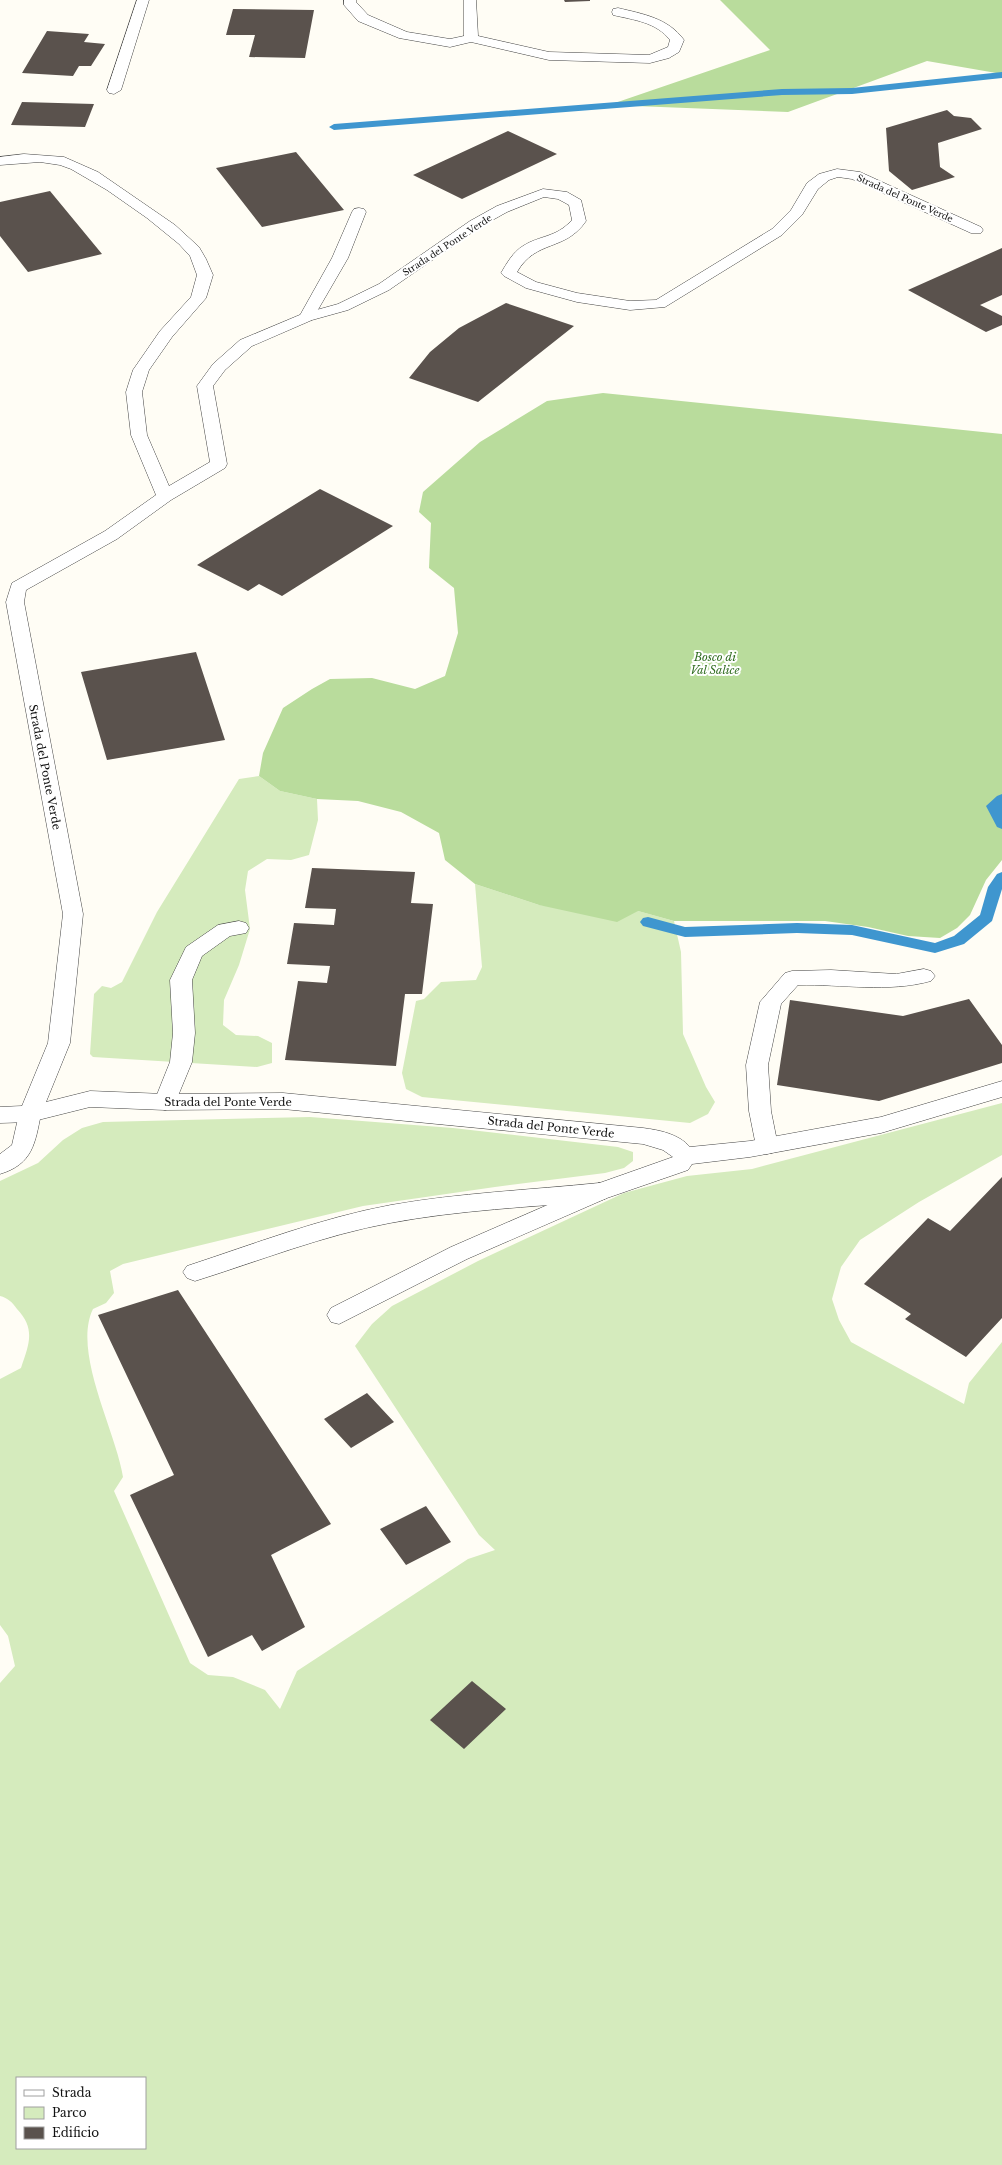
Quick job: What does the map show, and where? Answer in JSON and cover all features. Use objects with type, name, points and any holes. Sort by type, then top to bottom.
[{"type":"street","points":[[114,90],[143,0]]},
{"type":"street","points":[[350,0],[349,2],[363,18],[404,35],[450,43],[471,38],[549,56],[650,58],[664,55],[674,49],[677,40],[670,30],[650,19],[618,12]]},
{"type":"street","points":[[470,0],[468,10],[472,25],[471,38]]},
{"type":"street","points":[[0,161],[20,158],[45,158],[65,162],[96,177],[166,224],[194,250],[205,275],[198,298],[166,334],[141,370],[134,392],[139,435],[165,496]]},
{"type":"street","name":"Strada del Ponte Verde","points":[[30,1114],[59,1043],[73,914],[15,602],[18,587],[111,535],[165,496],[219,464],[206,386],[219,367],[246,343],[307,317],[343,307],[384,286],[475,224],[502,209],[543,193],[562,196],[576,203],[579,220],[567,234],[527,248],[516,260],[509,273],[529,285],[558,293],[600,301],[647,306],[660,304],[667,301],[777,232],[797,212],[812,186],[824,177],[837,173],[854,175],[976,230]]},
{"type":"street","points":[[307,317],[340,258],[359,212]]},
{"type":"street","points":[[165,1102],[181,1062],[184,1033],[181,980],[193,952],[225,930],[239,928]]},
{"type":"street","points":[[767,1146],[760,1111],[757,1065],[771,1002],[792,978],[830,977],[896,981],[924,976]]},
{"type":"street","points":[[339,1315],[459,1253],[599,1192],[680,1164],[685,1156],[767,1146],[881,1125],[944,1108],[1002,1089]]},
{"type":"street","name":"Strada del Ponte Verde","points":[[0,1115],[30,1114],[90,1100],[165,1102],[282,1101],[441,1115],[666,1141],[679,1147],[685,1156]]},
{"type":"street","points":[[0,1166],[22,1149],[30,1114]]},
{"type":"street","points":[[195,1272],[318,1232],[390,1214],[475,1203],[599,1192]]},
{"type":"green space","points":[[720,0],[1002,0],[1002,74],[927,61],[788,112],[609,105],[770,50]]},
{"type":"green space","name":"Bosco di Val Salice","points":[[603,393],[1002,434],[1002,860],[986,880],[970,915],[957,928],[940,938],[908,936],[868,927],[825,921],[674,921],[638,911],[617,922],[539,905],[475,884],[445,860],[439,833],[401,812],[358,801],[317,799],[280,791],[259,776],[263,753],[283,708],[330,679],[372,678],[415,689],[445,676],[458,633],[454,588],[429,568],[431,523],[419,512],[423,492],[480,442],[547,401]]},
{"type":"green space","points":[[259,776],[280,791],[317,799],[318,820],[309,855],[291,860],[267,859],[248,871],[245,890],[250,929],[239,965],[224,1000],[223,1025],[236,1035],[258,1036],[272,1043],[272,1063],[257,1067],[93,1057],[90,1054],[94,994],[102,986],[111,988],[122,982],[157,912],[239,779]]},
{"type":"green space","points":[[475,884],[539,905],[638,911],[674,921],[681,952],[683,1034],[706,1087],[715,1102],[708,1114],[690,1123],[422,1097],[406,1089],[402,1073],[416,1001],[424,999],[441,982],[476,980],[482,967]]},
{"type":"green space","points":[[1002,1103],[1002,1155],[919,1202],[860,1240],[841,1267],[832,1299],[839,1320],[851,1342],[964,1404],[969,1383],[1002,1342],[1002,2165],[0,2165],[0,1683],[15,1666],[8,1636],[0,1625],[0,1379],[21,1368],[28,1344],[29,1330],[23,1316],[13,1304],[0,1296],[0,1181],[38,1163],[63,1140],[82,1128],[103,1122],[310,1117],[453,1128],[618,1147],[633,1152],[633,1161],[624,1168],[605,1173],[363,1206],[123,1264],[110,1271],[114,1293],[106,1303],[93,1309],[88,1327],[88,1347],[91,1369],[119,1458],[123,1477],[114,1491],[190,1663],[208,1675],[233,1677],[265,1690],[280,1709],[297,1671],[468,1559],[495,1550],[479,1535],[355,1346],[372,1324],[392,1306],[478,1261],[624,1193],[687,1176],[752,1169]]},
{"type":"building","points":[[564,0],[590,0],[590,1],[565,2]]},
{"type":"building","points":[[233,9],[314,10],[305,58],[249,57],[255,35],[226,35]]},
{"type":"building","points":[[47,31],[89,34],[84,42],[105,44],[91,66],[79,66],[73,76],[22,73]]},
{"type":"building","points":[[22,102],[94,104],[85,127],[11,125]]},
{"type":"building","points":[[947,110],[954,116],[971,118],[982,129],[938,143],[940,167],[955,177],[912,190],[889,171],[886,128]]},
{"type":"building","points":[[508,131],[557,154],[462,199],[413,175]]},
{"type":"building","points":[[296,152],[344,210],[262,227],[216,168]]},
{"type":"building","points":[[50,191],[102,254],[28,272],[0,236],[0,202]]},
{"type":"building","points":[[1002,248],[1002,295],[980,305],[1002,316],[1002,325],[986,332],[908,290]]},
{"type":"building","points":[[506,303],[574,326],[478,402],[409,378],[430,352],[459,328]]},
{"type":"building","points":[[320,489],[393,526],[282,596],[259,584],[248,591],[197,565]]},
{"type":"building","points":[[196,652],[225,740],[107,760],[81,672]]},
{"type":"building","points":[[312,868],[415,872],[411,903],[433,904],[422,994],[405,994],[396,1066],[285,1060],[298,981],[327,983],[330,966],[287,964],[294,923],[334,925],[336,909],[305,908]]},
{"type":"building","points":[[969,999],[1002,1045],[1002,1063],[879,1101],[777,1085],[790,1000],[903,1016]]},
{"type":"building","points":[[1002,1177],[1002,1318],[966,1357],[905,1319],[911,1314],[864,1284],[928,1218],[950,1231]]},
{"type":"building","points":[[178,1290],[331,1524],[271,1555],[305,1627],[262,1651],[252,1635],[208,1657],[130,1495],[174,1475],[98,1315]]},
{"type":"building","points":[[367,1393],[394,1422],[351,1448],[324,1419]]},
{"type":"building","points":[[426,1506],[451,1542],[406,1565],[380,1529]]},
{"type":"building","points":[[472,1681],[506,1709],[464,1749],[430,1720]]},
{"type":"waterway","points":[[334,127],[782,92],[852,91],[1002,75]]},
{"type":"waterway","points":[[1002,799],[993,806],[1002,824]]},
{"type":"waterway","points":[[648,922],[685,932],[797,928],[852,930],[935,948],[959,940],[987,917],[995,887],[1002,877]]}]
